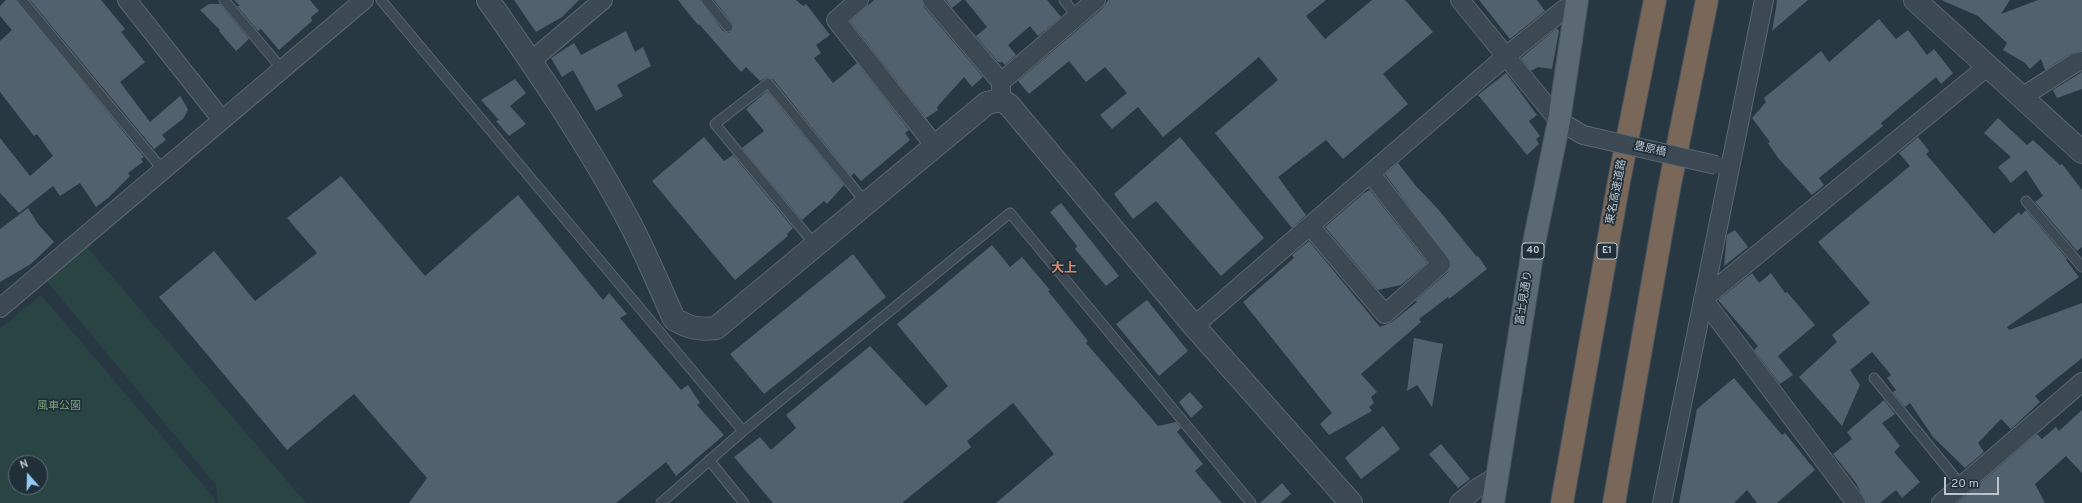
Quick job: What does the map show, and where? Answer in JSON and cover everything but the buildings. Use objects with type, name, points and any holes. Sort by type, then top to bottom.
[{"type":"highway","name":"東名高速道路","points":[[1562,503],[1619,181],[1655,0]]},
{"type":"highway","points":[[1614,503],[1669,189],[1707,0]]},
{"type":"main road","name":"富士見通り","points":[[1493,503],[1534,243],[1559,121],[1577,2]]},
{"type":"street","points":[[127,0],[222,120]]},
{"type":"street","points":[[0,308],[364,0]]},
{"type":"street","points":[[488,0],[531,60],[625,212],[674,319],[688,327],[699,330],[716,328],[867,204],[1001,91],[1096,0]]},
{"type":"street","points":[[531,60],[603,0]]},
{"type":"street","points":[[859,0],[836,20],[935,146]]},
{"type":"street","points":[[932,0],[1001,91],[1009,105],[1194,326],[1351,503]]},
{"type":"street","points":[[1460,0],[1505,57],[1559,121]]},
{"type":"street","points":[[1662,503],[1703,299],[1723,166],[1764,0]]},
{"type":"street","points":[[1915,0],[2082,152]]},
{"type":"street","points":[[1194,326],[1505,57],[1563,10],[1577,2]]},
{"type":"street","points":[[2022,97],[2075,63],[2082,61]]},
{"type":"street","points":[[1703,299],[1988,66]]},
{"type":"street","name":"豊原橋","points":[[1559,121],[1584,135],[1723,166]]},
{"type":"street","points":[[1310,226],[1385,314],[1441,264],[1371,174]]},
{"type":"street","points":[[1703,299],[1856,503]]},
{"type":"street","points":[[1941,503],[2082,382]]},
{"type":"street","points":[[1459,503],[1477,488],[1497,476]]},
{"type":"lane","points":[[22,0],[163,170]]},
{"type":"lane","points":[[224,0],[282,69]]},
{"type":"lane","points":[[381,0],[743,431]]},
{"type":"lane","points":[[706,0],[728,27]]},
{"type":"lane","points":[[1064,0],[1077,17]]},
{"type":"lane","points":[[816,246],[715,124],[768,83],[867,204]]},
{"type":"lane","points":[[2026,201],[2082,267]]},
{"type":"lane","points":[[661,503],[743,431],[1010,213],[1251,503]]},
{"type":"lane","points":[[1874,378],[1961,485]]},
{"type":"lane","points":[[709,460],[744,503]]},
{"type":"green space","points":[[86,246],[306,503],[218,503],[216,485],[46,280]]},
{"type":"green space","name":"風車公園","points":[[41,295],[215,499],[215,503],[0,503],[0,329]]},
{"type":"district","name":"大上","points":[[1064,269]]}]
